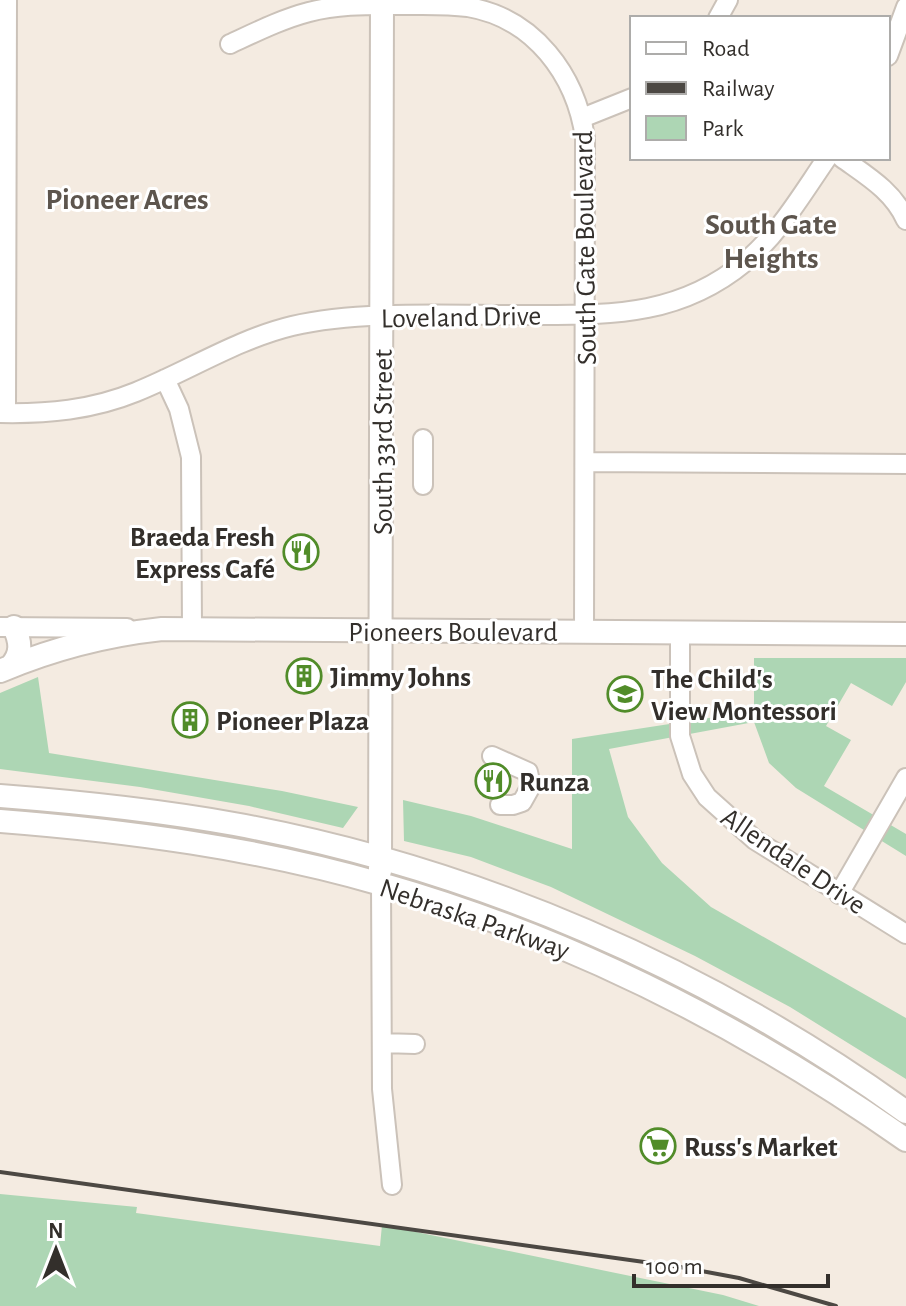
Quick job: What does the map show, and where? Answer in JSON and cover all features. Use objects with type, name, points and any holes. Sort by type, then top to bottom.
[{"type":"main road","name":"South 33rd Street","points":[[381,884],[382,2]]},
{"type":"main road","points":[[6,669],[17,660],[20,645],[7,627]]},
{"type":"main road","name":"Pioneers Boulevard","points":[[162,629],[906,634]]},
{"type":"main road","points":[[6,669],[79,644],[126,633],[162,629]]},
{"type":"main road","name":"Nebraska Parkway","points":[[0,796],[183,815],[260,829],[380,858],[532,909],[639,954],[693,982],[819,1053],[906,1112]]},
{"type":"main road","name":"Nebraska Parkway","points":[[0,821],[85,828],[288,861],[381,884],[518,931],[588,958],[659,991],[793,1065],[906,1140]]},
{"type":"street","points":[[3,413],[7,0]]},
{"type":"street","name":"South Gate Boulevard","points":[[230,44],[308,12],[332,7],[382,2],[451,5],[481,11],[510,22],[543,46],[570,83],[585,138],[584,632]]},
{"type":"street","points":[[890,51],[906,7]]},
{"type":"street","points":[[582,118],[630,99]]},
{"type":"street","name":"Loveland Drive","points":[[3,413],[78,409],[135,393],[257,337],[316,321],[382,317],[585,315],[630,313],[654,308],[703,290],[728,276],[780,226],[826,160]]},
{"type":"street","points":[[845,160],[882,187],[893,198],[906,220]]},
{"type":"street","points":[[165,379],[179,409],[191,457],[192,629]]},
{"type":"street","points":[[423,439],[423,485]]},
{"type":"street","points":[[585,462],[906,464]]},
{"type":"street","name":"Pioneers Boulevard","points":[[7,627],[162,629]]},
{"type":"street","name":"Allendale Drive","points":[[680,632],[680,736],[698,786],[717,809],[748,835],[906,934]]},
{"type":"street","points":[[492,756],[528,772],[531,786],[522,802],[500,805]]},
{"type":"street","points":[[839,894],[906,778]]},
{"type":"street","points":[[381,884],[383,1106],[392,1185]]},
{"type":"street","points":[[382,1043],[415,1044]]},
{"type":"green space","points":[[754,658],[906,658],[906,682],[892,706],[851,683],[826,726],[851,740],[824,786],[906,834],[906,856],[796,788],[769,763],[754,722],[609,749],[628,817],[662,863],[711,907],[906,1018],[906,1079],[790,1007],[695,956],[551,887],[471,857],[404,841],[403,800],[471,816],[572,849],[572,739],[754,711]]},
{"type":"green space","points":[[38,677],[49,753],[282,791],[358,807],[343,828],[249,806],[140,787],[0,769],[0,693]]},
{"type":"green space","points":[[0,1194],[137,1207],[136,1213],[380,1246],[382,1225],[723,1295],[759,1306],[0,1306]]},
{"type":"railway","points":[[0,1172],[680,1267],[739,1278],[836,1306]]},
{"type":"place","name":"Braeda Fresh Express Café","points":[[301,552]]},
{"type":"place","name":"Jimmy Johns","points":[[304,676]]},
{"type":"place","name":"The Child's View Montessori","points":[[625,694]]},
{"type":"place","name":"Pioneer Plaza","points":[[190,720]]},
{"type":"place","name":"Runza","points":[[493,781]]},
{"type":"place","name":"Russ's Market","points":[[658,1146]]},
{"type":"district","name":"Pioneer Acres","points":[[127,199]]},
{"type":"district","name":"South Gate Heights","points":[[771,241]]}]
